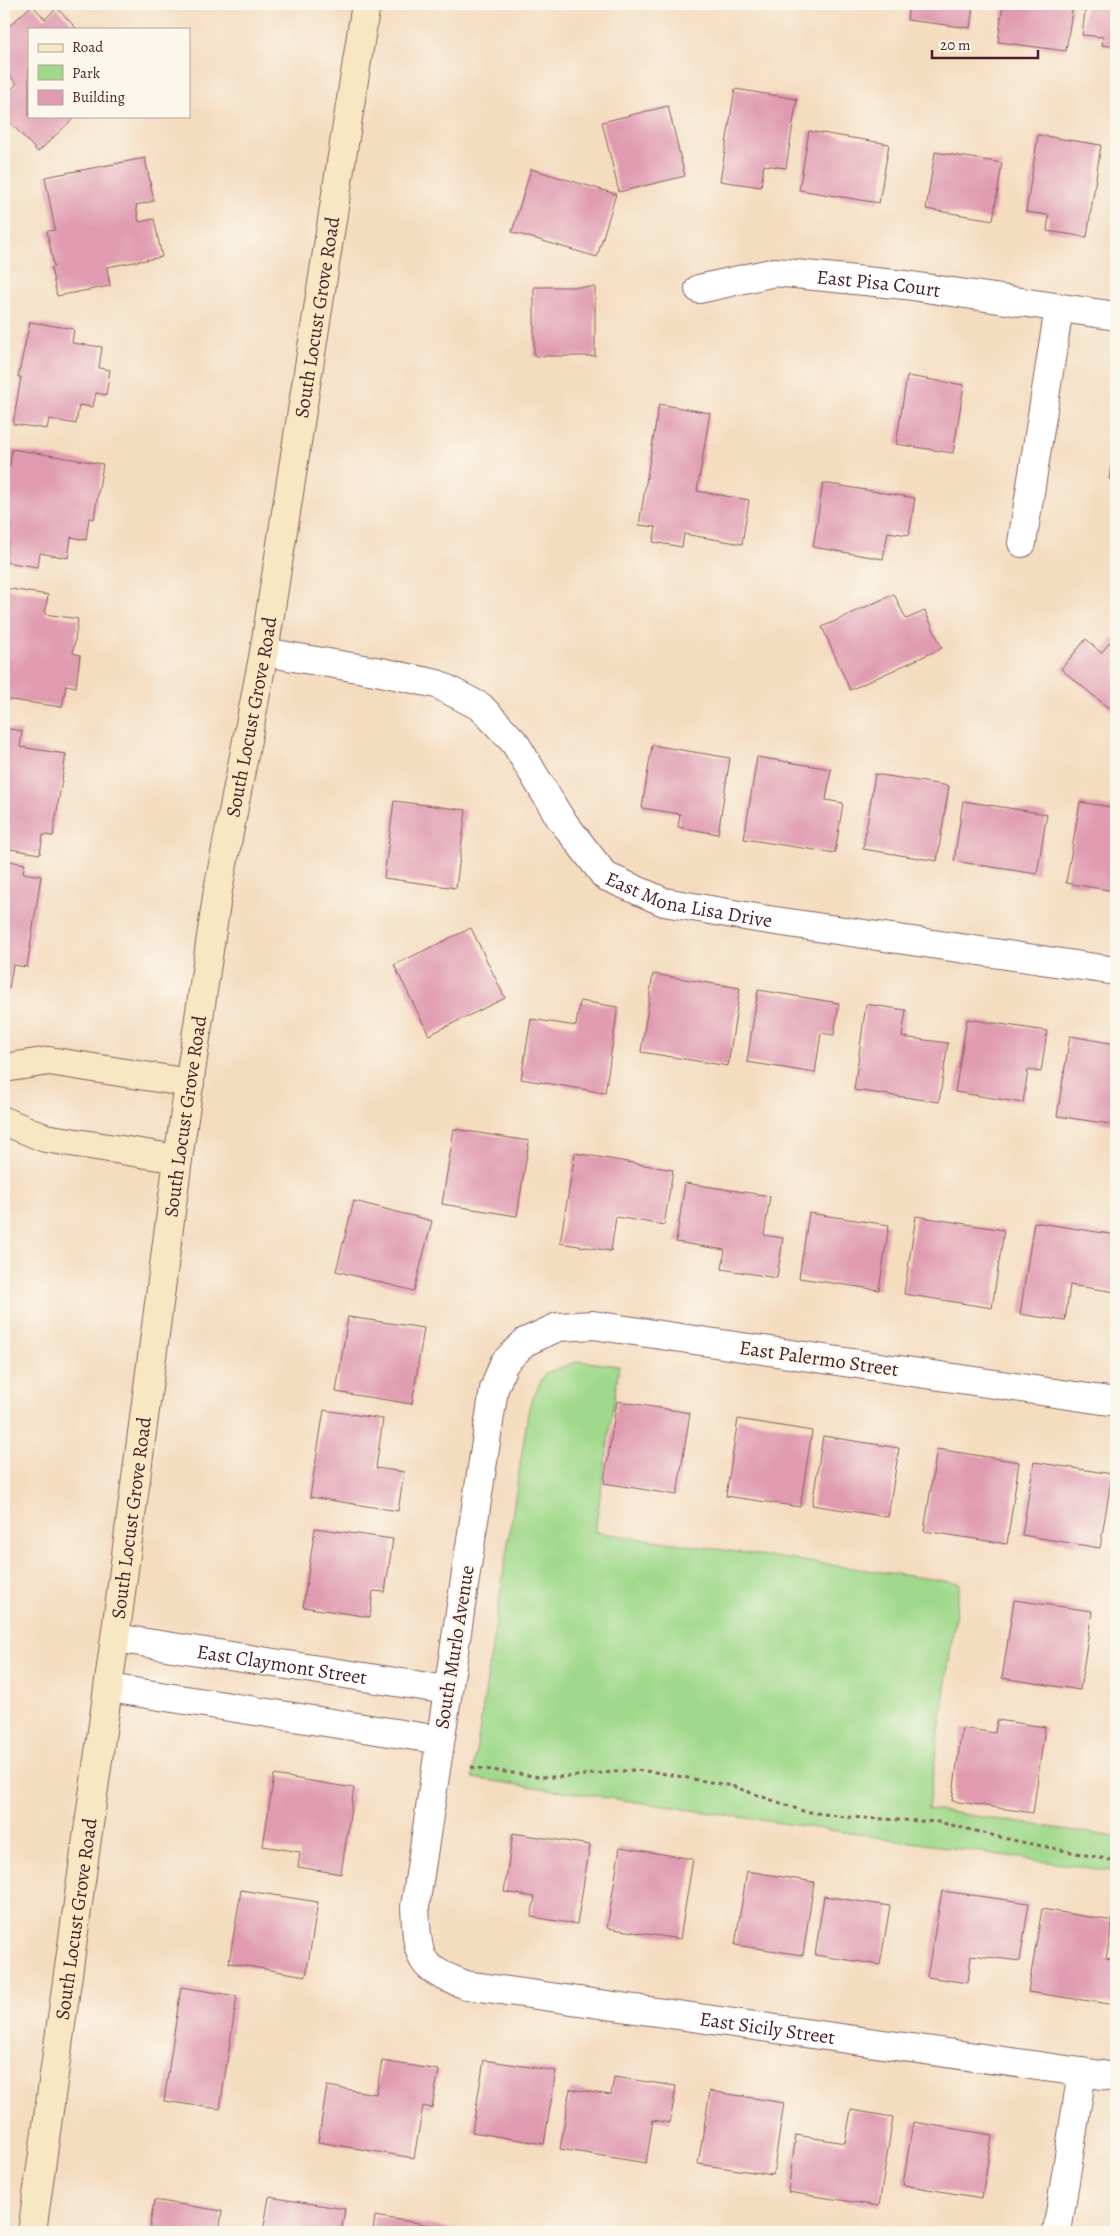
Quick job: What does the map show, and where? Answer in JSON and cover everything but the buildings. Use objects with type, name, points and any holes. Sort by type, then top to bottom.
[{"type":"main road","name":"South Locust Grove Road","points":[[32,2232],[116,1638],[178,1159],[218,890],[264,652],[366,4]]},
{"type":"main road","points":[[4,1068],[50,1061],[190,1083]]},
{"type":"main road","points":[[4,1121],[45,1138],[178,1159]]},
{"type":"street","name":"East Pisa Court","points":[[699,289],[776,272],[904,286],[1116,316]]},
{"type":"street","points":[[1022,543],[1059,308]]},
{"type":"street","name":"East Mona Lisa Drive","points":[[264,652],[381,672],[437,684],[481,707],[515,743],[560,818],[605,876],[664,902],[1116,971]]},
{"type":"street","name":"East Palermo Street","points":[[525,1342],[558,1327],[593,1325],[1116,1402]]},
{"type":"street","name":"South Murlo Avenue","points":[[424,1961],[418,1939],[415,1907],[494,1389],[504,1364],[525,1342]]},
{"type":"street","name":"East Claymont Street","points":[[116,1638],[447,1690]]},
{"type":"street","points":[[108,1688],[440,1740]]},
{"type":"street","name":"East Sicily Street","points":[[424,1961],[446,1978],[466,1985],[493,1990],[1116,2077]]},
{"type":"street","points":[[1057,2232],[1082,2072]]},
{"type":"path","points":[[471,1767],[540,1777],[565,1777],[632,1770],[655,1772],[732,1786],[803,1811],[845,1817],[939,1822],[1012,1840],[1116,1861]]},
{"type":"green space","points":[[579,1361],[619,1366],[595,1532],[960,1583],[928,1809],[1116,1837],[1116,1872],[472,1778],[529,1406],[545,1373]]}]
